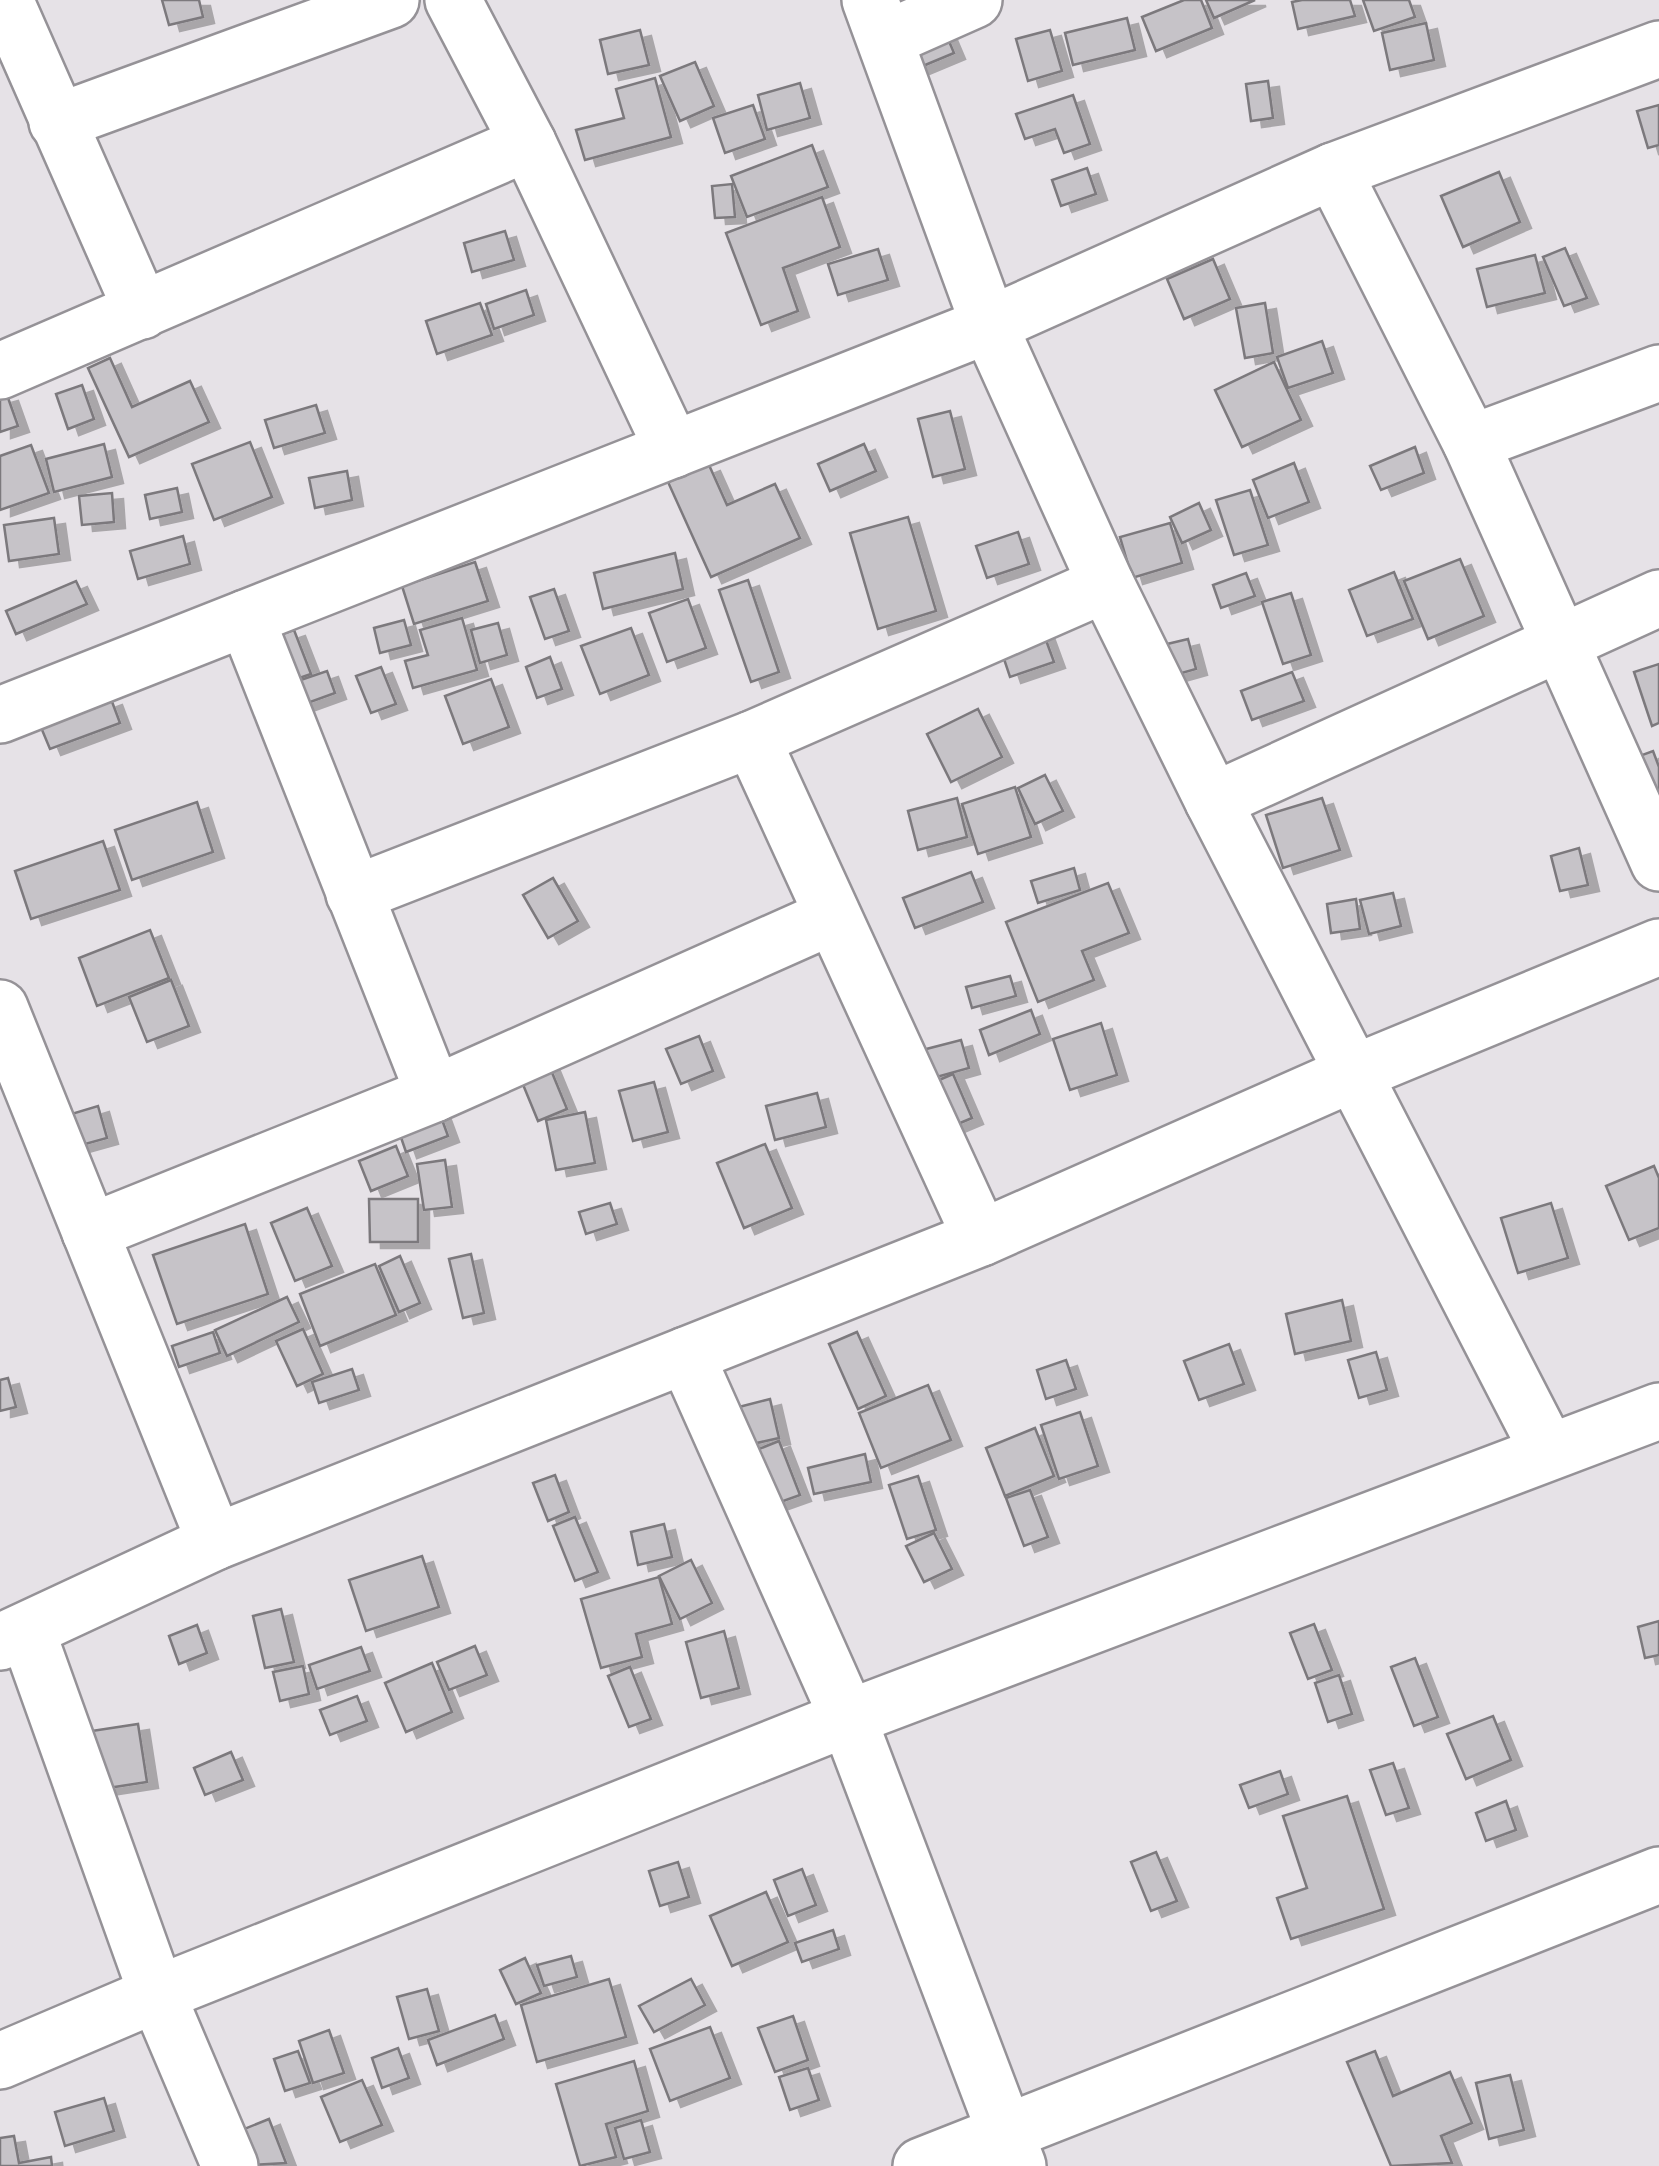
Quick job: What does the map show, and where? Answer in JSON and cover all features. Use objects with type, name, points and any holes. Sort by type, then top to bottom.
[{"type":"street","points":[[5,0],[142,311]]},
{"type":"street","points":[[57,122],[392,0]]},
{"type":"street","points":[[453,0],[528,143],[673,450]]},
{"type":"street","points":[[974,0],[878,20],[990,325],[1106,584],[1212,801],[1548,1450]]},
{"type":"street","points":[[0,715],[990,325],[1333,171],[1659,49]]},
{"type":"street","points":[[0,371],[528,143]]},
{"type":"street","points":[[1333,171],[1471,443],[1659,863]]},
{"type":"street","points":[[1471,443],[1659,374]]},
{"type":"street","points":[[354,894],[752,739],[1106,584]]},
{"type":"street","points":[[1212,801],[1659,598]]},
{"type":"street","points":[[246,618],[434,1094]]},
{"type":"street","points":[[752,739],[981,1238]]},
{"type":"street","points":[[90,1232],[434,1094],[832,916]]},
{"type":"street","points":[[230,2166],[13,1636],[215,1542],[981,1238],[1354,1073],[1659,947]]},
{"type":"street","points":[[3,1024],[215,1542]]},
{"type":"street","points":[[686,1354],[848,1718],[1012,2149]]},
{"type":"street","points":[[0,2062],[157,1994],[848,1718],[1659,1411]]},
{"type":"street","points":[[921,2166],[1012,2149],[1659,1876]]},
{"type":"building","points":[[162,0],[199,0],[203,17],[169,25]]},
{"type":"building","points":[[1184,0],[1201,0],[1212,28],[1156,51],[1142,17]]},
{"type":"building","points":[[1206,0],[1255,0],[1214,18]]},
{"type":"building","points":[[1350,0],[1355,16],[1298,29],[1292,2]]},
{"type":"building","points":[[1363,0],[1409,0],[1415,17],[1374,31]]},
{"type":"building","points":[[1127,18],[1135,50],[1073,65],[1065,33]]},
{"type":"building","points":[[940,20],[954,53],[918,68],[904,35]]},
{"type":"building","points":[[1426,23],[1434,60],[1390,70],[1382,33]]},
{"type":"building","points":[[640,30],[649,65],[608,74],[600,40]]},
{"type":"building","points":[[1050,30],[1062,71],[1028,81],[1016,39]]},
{"type":"building","points":[[695,62],[714,106],[680,121],[660,76]]},
{"type":"building","points":[[655,78],[671,137],[585,160],[576,130],[624,118],[616,89]]},
{"type":"building","points":[[1268,81],[1273,118],[1251,121],[1246,84]]},
{"type":"building","points":[[800,83],[810,118],[767,130],[758,95]]},
{"type":"building","points":[[1073,95],[1090,144],[1064,153],[1055,129],[1025,139],[1016,114]]},
{"type":"building","points":[[753,105],[765,139],[725,153],[713,118]]},
{"type":"building","points":[[1659,105],[1659,145],[1648,148],[1637,111]]},
{"type":"building","points":[[812,145],[828,187],[747,217],[731,176]]},
{"type":"building","points":[[1087,168],[1096,194],[1061,206],[1052,180]]},
{"type":"building","points":[[1499,172],[1520,222],[1463,247],[1441,196]]},
{"type":"building","points":[[732,184],[735,217],[715,218],[712,186]]},
{"type":"building","points":[[822,197],[840,247],[783,268],[798,311],[761,325],[726,233]]},
{"type":"building","points":[[505,231],[514,260],[472,272],[464,243]]},
{"type":"building","points":[[1565,248],[1587,298],[1564,306],[1543,257]]},
{"type":"building","points":[[878,249],[888,280],[838,295],[828,264]]},
{"type":"building","points":[[1535,255],[1545,293],[1487,307],[1477,269]]},
{"type":"building","points":[[1213,259],[1230,299],[1184,319],[1167,279]]},
{"type":"building","points":[[526,290],[534,315],[494,329],[486,304]]},
{"type":"building","points":[[480,303],[492,335],[437,354],[426,321]]},
{"type":"building","points":[[1265,303],[1273,353],[1245,358],[1236,308]]},
{"type":"building","points":[[1322,341],[1333,373],[1288,388],[1277,357]]},
{"type":"building","points":[[110,358],[132,407],[190,381],[209,422],[129,457],[88,368]]},
{"type":"building","points":[[1274,362],[1301,420],[1242,447],[1215,390]]},
{"type":"building","points":[[82,385],[94,419],[68,429],[56,394]]},
{"type":"building","points":[[7,395],[18,426],[0,432],[0,397]]},
{"type":"building","points":[[316,405],[325,433],[274,448],[265,420]]},
{"type":"building","points":[[950,411],[965,469],[933,477],[918,419]]},
{"type":"building","points":[[250,442],[272,497],[214,520],[192,464]]},
{"type":"building","points":[[104,444],[112,477],[54,492],[46,459]]},
{"type":"building","points":[[864,444],[876,471],[830,491],[818,464]]},
{"type":"building","points":[[31,445],[49,493],[0,510],[0,456]]},
{"type":"building","points":[[1415,447],[1424,473],[1381,490],[1370,466]]},
{"type":"building","points":[[1294,463],[1309,502],[1268,518],[1253,480]]},
{"type":"building","points":[[709,465],[727,505],[775,484],[800,538],[711,577],[668,482]]},
{"type":"building","points":[[347,471],[352,500],[315,508],[309,478]]},
{"type":"building","points":[[177,488],[182,512],[150,519],[145,495]]},
{"type":"building","points":[[1250,490],[1268,545],[1234,555],[1216,500]]},
{"type":"building","points":[[112,493],[114,522],[82,525],[79,496]]},
{"type":"building","points":[[1199,503],[1211,530],[1182,543],[1170,517]]},
{"type":"building","points":[[908,517],[936,611],[878,629],[850,533]]},
{"type":"building","points":[[54,518],[59,554],[9,561],[4,525]]},
{"type":"building","points":[[1170,523],[1182,563],[1132,578],[1120,537]]},
{"type":"building","points":[[1018,532],[1029,564],[987,578],[976,546]]},
{"type":"building","points":[[183,536],[190,564],[138,579],[130,551]]},
{"type":"building","points":[[675,553],[683,589],[603,609],[594,573]]},
{"type":"building","points":[[1460,559],[1484,616],[1428,639],[1404,581]]},
{"type":"building","points":[[475,562],[488,601],[414,624],[402,586]]},
{"type":"building","points":[[1394,572],[1413,619],[1367,636],[1349,590]]},
{"type":"building","points":[[1246,573],[1255,596],[1221,608],[1213,585]]},
{"type":"building","points":[[748,580],[779,672],[751,682],[719,590]]},
{"type":"building","points":[[76,581],[87,604],[16,634],[6,611]]},
{"type":"building","points":[[554,589],[569,631],[545,639],[530,597]]},
{"type":"building","points":[[1291,593],[1311,655],[1283,664],[1262,602]]},
{"type":"building","points":[[688,599],[706,648],[667,662],[649,613]]},
{"type":"building","points":[[462,618],[477,670],[413,688],[405,661],[428,655],[420,630]]},
{"type":"building","points":[[404,620],[411,645],[380,653],[374,628]]},
{"type":"building","points":[[498,623],[507,655],[480,663],[471,630]]},
{"type":"building","points":[[631,628],[649,675],[600,694],[581,646]]},
{"type":"building","points":[[294,630],[311,674],[279,685],[262,641]]},
{"type":"building","points":[[1043,632],[1054,662],[1010,677],[1000,647]]},
{"type":"building","points":[[1188,639],[1196,669],[1171,676],[1163,645]]},
{"type":"building","points":[[550,657],[562,689],[537,698],[526,667]]},
{"type":"building","points":[[1659,664],[1659,723],[1652,726],[1634,672]]},
{"type":"building","points":[[381,667],[396,704],[371,713],[356,676]]},
{"type":"building","points":[[327,671],[335,693],[291,709],[283,686]]},
{"type":"building","points":[[1292,672],[1304,701],[1252,720],[1241,691]]},
{"type":"building","points":[[491,679],[509,727],[463,744],[445,696]]},
{"type":"building","points":[[111,699],[120,723],[50,749],[40,725]]},
{"type":"building","points":[[978,709],[1002,757],[951,782],[927,734]]},
{"type":"building","points":[[1653,751],[1659,767],[1659,808],[1615,765]]},
{"type":"building","points":[[1045,775],[1063,811],[1035,824],[1018,788]]},
{"type":"building","points":[[1015,787],[1031,837],[978,854],[962,804]]},
{"type":"building","points":[[957,798],[967,837],[918,850],[908,811]]},
{"type":"building","points":[[1322,798],[1340,850],[1283,868],[1266,815]]},
{"type":"building","points":[[197,802],[213,852],[132,880],[115,830]]},
{"type":"building","points":[[103,841],[120,890],[31,919],[15,871]]},
{"type":"building","points":[[1579,848],[1588,885],[1560,891],[1551,856]]},
{"type":"building","points":[[1074,868],[1080,890],[1038,903],[1031,881]]},
{"type":"building","points":[[971,872],[983,902],[915,928],[903,898]]},
{"type":"building","points":[[553,878],[578,921],[548,938],[523,895]]},
{"type":"building","points":[[1108,883],[1129,933],[1082,951],[1094,980],[1038,1002],[1006,922]]},
{"type":"building","points":[[1393,893],[1401,926],[1369,934],[1360,900]]},
{"type":"building","points":[[1356,899],[1360,929],[1331,933],[1327,904]]},
{"type":"building","points":[[150,930],[169,978],[97,1006],[79,958]]},
{"type":"building","points":[[1010,976],[1016,996],[972,1008],[966,987]]},
{"type":"building","points":[[171,980],[189,1026],[147,1042],[129,997]]},
{"type":"building","points":[[1031,1010],[1040,1034],[989,1055],[980,1030]]},
{"type":"building","points":[[1101,1023],[1117,1075],[1070,1090],[1053,1039]]},
{"type":"building","points":[[699,1036],[713,1071],[681,1084],[666,1049]]},
{"type":"building","points":[[961,1040],[969,1068],[915,1083],[907,1054]]},
{"type":"building","points":[[546,1058],[567,1109],[538,1121],[517,1070]]},
{"type":"building","points":[[953,1074],[972,1118],[934,1134],[916,1090]]},
{"type":"building","points":[[654,1082],[668,1132],[633,1141],[619,1091]]},
{"type":"building","points":[[817,1093],[826,1127],[775,1140],[766,1106]]},
{"type":"building","points":[[98,1106],[107,1138],[78,1146],[68,1115]]},
{"type":"building","points":[[437,1106],[448,1136],[406,1152],[395,1120]]},
{"type":"building","points":[[585,1112],[595,1163],[556,1170],[546,1120]]},
{"type":"building","points":[[765,1144],[792,1208],[744,1228],[717,1163]]},
{"type":"building","points":[[396,1146],[408,1176],[371,1191],[359,1161]]},
{"type":"building","points":[[445,1160],[452,1207],[424,1210],[417,1164]]},
{"type":"building","points":[[1654,1166],[1659,1178],[1659,1228],[1629,1240],[1606,1186]]},
{"type":"building","points":[[369,1199],[418,1199],[418,1242],[370,1242]]},
{"type":"building","points":[[610,1203],[617,1224],[586,1234],[579,1212]]},
{"type":"building","points":[[1551,1203],[1568,1258],[1518,1273],[1501,1218]]},
{"type":"building","points":[[307,1208],[332,1266],[295,1281],[271,1223]]},
{"type":"building","points":[[245,1224],[268,1294],[177,1324],[153,1255]]},
{"type":"building","points":[[471,1254],[484,1313],[463,1318],[449,1259]]},
{"type":"building","points":[[400,1256],[420,1303],[399,1312],[379,1266]]},
{"type":"building","points":[[375,1264],[396,1315],[320,1346],[300,1294]]},
{"type":"building","points":[[287,1297],[299,1322],[227,1356],[215,1330]]},
{"type":"building","points":[[1342,1300],[1351,1341],[1295,1354],[1286,1314]]},
{"type":"building","points":[[303,1329],[323,1374],[297,1386],[276,1341]]},
{"type":"building","points":[[213,1332],[220,1353],[179,1367],[172,1346]]},
{"type":"building","points":[[857,1332],[886,1396],[858,1409],[829,1344]]},
{"type":"building","points":[[1229,1344],[1244,1384],[1199,1400],[1184,1361]]},
{"type":"building","points":[[1376,1352],[1387,1390],[1359,1398],[1348,1360]]},
{"type":"building","points":[[1066,1360],[1076,1389],[1046,1399],[1037,1370]]},
{"type":"building","points":[[352,1369],[359,1390],[319,1403],[312,1382]]},
{"type":"building","points":[[8,1378],[16,1407],[0,1411],[0,1380]]},
{"type":"building","points":[[928,1385],[951,1440],[881,1468],[859,1413]]},
{"type":"building","points":[[770,1399],[779,1438],[748,1445],[739,1407]]},
{"type":"building","points":[[1080,1412],[1098,1466],[1059,1479],[1041,1425]]},
{"type":"building","points":[[1035,1428],[1054,1476],[1005,1496],[986,1448]]},
{"type":"building","points":[[779,1441],[800,1495],[775,1504],[754,1451]]},
{"type":"building","points":[[865,1454],[871,1482],[814,1494],[808,1468]]},
{"type":"building","points":[[555,1475],[569,1512],[548,1521],[533,1483]]},
{"type":"building","points":[[918,1476],[936,1530],[907,1539],[889,1485]]},
{"type":"building","points":[[1030,1490],[1048,1537],[1024,1546],[1006,1498]]},
{"type":"building","points":[[575,1517],[598,1572],[575,1581],[553,1526]]},
{"type":"building","points":[[664,1524],[672,1557],[638,1565],[631,1532]]},
{"type":"building","points":[[934,1533],[952,1569],[924,1582],[906,1546]]},
{"type":"building","points":[[422,1556],[439,1607],[366,1631],[349,1580]]},
{"type":"building","points":[[691,1560],[712,1603],[680,1619],[659,1576]]},
{"type":"building","points":[[659,1577],[672,1624],[636,1634],[642,1657],[601,1668],[581,1599]]},
{"type":"building","points":[[281,1609],[294,1662],[265,1668],[253,1616]]},
{"type":"building","points":[[1659,1621],[1659,1655],[1645,1658],[1638,1627]]},
{"type":"building","points":[[1314,1624],[1332,1670],[1308,1679],[1290,1633]]},
{"type":"building","points":[[197,1625],[207,1653],[179,1664],[169,1636]]},
{"type":"building","points":[[724,1631],[739,1688],[701,1698],[686,1642]]},
{"type":"building","points":[[475,1646],[487,1675],[449,1690],[437,1662]]},
{"type":"building","points":[[361,1647],[370,1671],[317,1689],[309,1665]]},
{"type":"building","points":[[1415,1658],[1438,1717],[1414,1726],[1391,1667]]},
{"type":"building","points":[[432,1663],[452,1712],[406,1732],[385,1683]]},
{"type":"building","points":[[303,1666],[309,1694],[280,1701],[273,1672]]},
{"type":"building","points":[[630,1667],[651,1719],[629,1727],[608,1676]]},
{"type":"building","points":[[1339,1675],[1352,1714],[1328,1722],[1315,1683]]},
{"type":"building","points":[[357,1696],[367,1721],[330,1735],[320,1710]]},
{"type":"building","points":[[1493,1716],[1511,1760],[1466,1779],[1447,1734]]},
{"type":"building","points":[[138,1724],[147,1782],[82,1792],[72,1734]]},
{"type":"building","points":[[231,1752],[243,1780],[205,1795],[194,1768]]},
{"type":"building","points":[[1393,1763],[1409,1808],[1386,1815],[1370,1770]]},
{"type":"building","points":[[1280,1771],[1288,1794],[1249,1808],[1240,1785]]},
{"type":"building","points":[[1347,1796],[1384,1909],[1291,1939],[1277,1898],[1307,1888],[1283,1816]]},
{"type":"building","points":[[1506,1801],[1516,1830],[1486,1841],[1476,1813]]},
{"type":"building","points":[[1156,1852],[1177,1901],[1151,1911],[1131,1862]]},
{"type":"building","points":[[678,1862],[689,1897],[660,1906],[649,1871]]},
{"type":"building","points":[[802,1869],[816,1905],[788,1916],[774,1880]]},
{"type":"building","points":[[766,1892],[788,1942],[732,1966],[710,1916]]},
{"type":"building","points":[[833,1930],[839,1949],[802,1962],[795,1943]]},
{"type":"building","points":[[571,1956],[577,1977],[544,1986],[537,1965]]},
{"type":"building","points":[[525,1958],[541,1993],[516,2004],[500,1970]]},
{"type":"building","points":[[609,1979],[626,2037],[537,2062],[521,2005]]},
{"type":"building","points":[[691,1979],[705,2005],[654,2032],[639,2006]]},
{"type":"building","points":[[427,1989],[439,2031],[409,2039],[397,1997]]},
{"type":"building","points":[[495,2015],[504,2039],[437,2065],[428,2040]]},
{"type":"building","points":[[793,2016],[808,2060],[775,2072],[758,2028]]},
{"type":"building","points":[[710,2027],[730,2078],[670,2101],[650,2049]]},
{"type":"building","points":[[329,2030],[344,2073],[313,2083],[299,2041]]},
{"type":"building","points":[[398,2048],[409,2078],[382,2088],[372,2058]]},
{"type":"building","points":[[298,2051],[310,2083],[285,2091],[274,2059]]},
{"type":"building","points":[[1375,2051],[1393,2096],[1450,2072],[1472,2123],[1441,2136],[1452,2163],[1391,2166],[1347,2062]]},
{"type":"building","points":[[634,2061],[648,2111],[606,2124],[616,2157],[580,2166],[556,2084]]},
{"type":"building","points":[[808,2068],[819,2100],[790,2110],[779,2077]]},
{"type":"building","points":[[1510,2075],[1524,2130],[1489,2139],[1476,2083]]},
{"type":"building","points":[[362,2080],[382,2125],[340,2142],[321,2097]]},
{"type":"building","points":[[104,2098],[114,2131],[65,2146],[55,2112]]},
{"type":"building","points":[[269,2119],[286,2163],[233,2166],[222,2138]]},
{"type":"building","points":[[641,2120],[650,2152],[624,2159],[615,2128]]},
{"type":"building","points":[[14,2136],[19,2163],[51,2157],[52,2166],[0,2166],[0,2138]]}]
